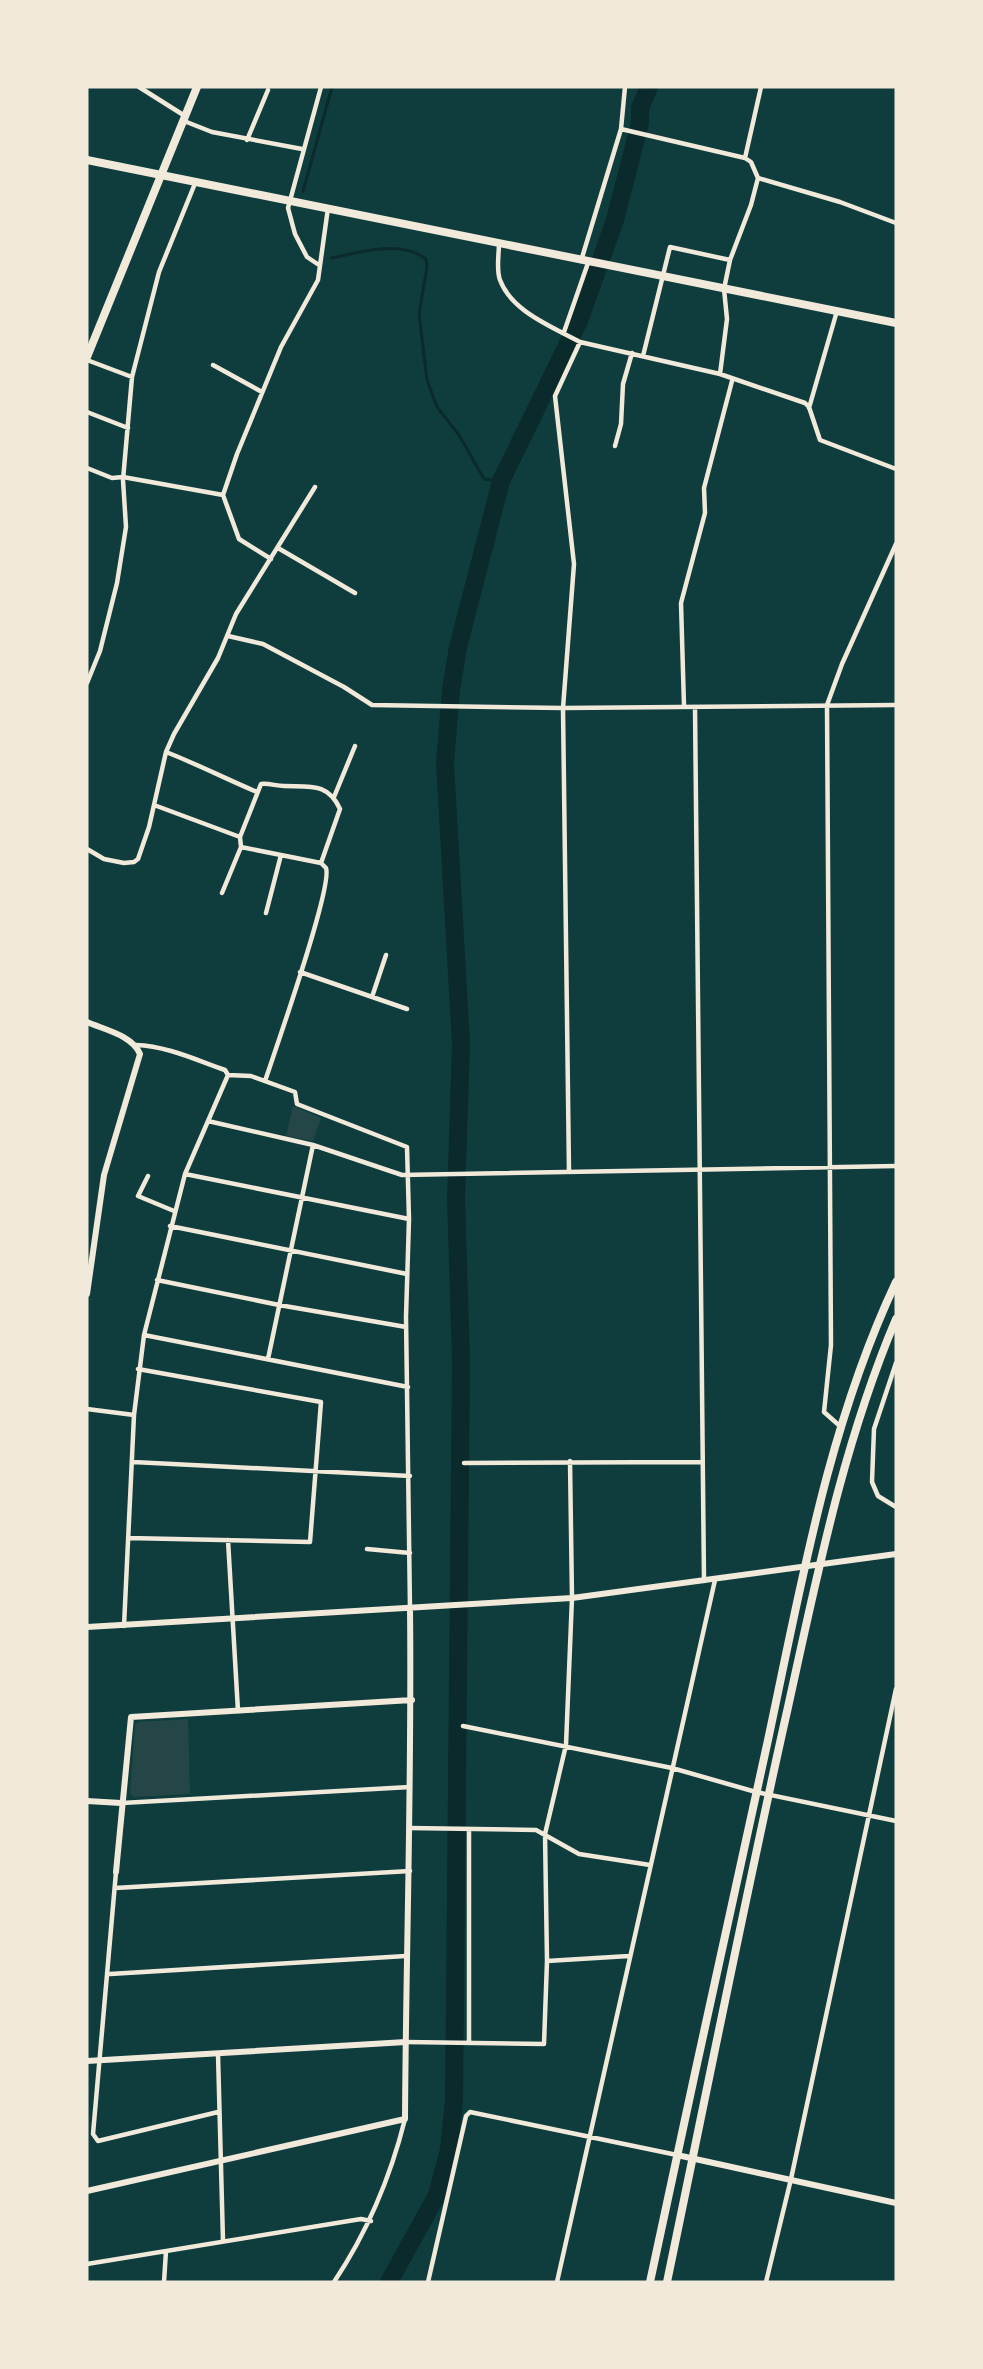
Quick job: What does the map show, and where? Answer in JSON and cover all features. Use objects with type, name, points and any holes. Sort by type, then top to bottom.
[{"type":"main road","points":[[87,358],[164,175],[197,87]]},
{"type":"main road","points":[[87,160],[896,323]]},
{"type":"main road","points":[[650,2282],[805,1567],[841,1427],[863,1360],[896,1282]]},
{"type":"main road","points":[[667,2282],[768,1794],[819,1565],[852,1437],[875,1370],[896,1319]]},
{"type":"street","points":[[140,87],[185,119],[212,132],[302,149]]},
{"type":"street","points":[[319,265],[307,257],[295,234],[288,208],[302,149],[321,87]]},
{"type":"street","points":[[564,332],[621,129],[626,87]]},
{"type":"street","points":[[745,158],[761,87]]},
{"type":"street","points":[[247,140],[268,90]]},
{"type":"street","points":[[621,129],[745,158],[751,162],[758,178],[751,205],[730,260],[724,290],[727,319],[720,374]]},
{"type":"street","points":[[758,178],[840,202],[896,223]]},
{"type":"street","points":[[87,683],[100,651],[117,583],[126,527],[123,477],[132,377],[159,272],[196,181]]},
{"type":"street","points":[[271,559],[239,539],[223,495],[261,392],[281,347],[318,280],[328,208]]},
{"type":"street","points":[[499,243],[498,272],[507,292],[521,308],[580,342],[720,374],[732,381],[805,403],[809,408],[820,440],[896,469]]},
{"type":"street","points":[[643,356],[670,247],[730,260]]},
{"type":"street","points":[[809,408],[822,355],[837,311]]},
{"type":"street","points":[[569,1172],[562,708],[574,564],[555,396],[580,342]]},
{"type":"street","points":[[615,446],[621,424],[623,384],[632,353]]},
{"type":"street","points":[[87,358],[132,377]]},
{"type":"street","points":[[213,365],[261,392]]},
{"type":"street","points":[[684,706],[681,603],[705,513],[704,488],[732,381]]},
{"type":"street","points":[[87,412],[128,428]]},
{"type":"street","points":[[87,468],[112,478],[123,477],[223,495]]},
{"type":"street","points":[[87,849],[104,859],[134,862],[138,859],[149,827],[166,752],[228,636],[236,614],[315,488]]},
{"type":"street","points":[[841,1427],[824,1412],[831,1345],[827,705],[842,664],[896,544]]},
{"type":"street","points":[[278,548],[355,593]]},
{"type":"street","points":[[228,636],[263,644],[344,687],[372,705],[562,708],[896,705]]},
{"type":"street","points":[[695,706],[704,1581]]},
{"type":"street","points":[[334,797],[355,746]]},
{"type":"street","points":[[166,752],[209,768],[227,780],[257,792]]},
{"type":"street","points":[[222,894],[241,847],[240,837],[261,784],[285,786],[301,784],[315,787],[334,797],[340,809],[321,863]]},
{"type":"street","points":[[154,805],[240,837]]},
{"type":"street","points":[[241,847],[321,863],[328,872],[314,930],[265,1081]]},
{"type":"street","points":[[266,913],[281,855]]},
{"type":"street","points":[[372,997],[386,955]]},
{"type":"street","points":[[300,972],[407,1009]]},
{"type":"street","points":[[87,1022],[136,1045],[152,1046],[177,1053],[225,1070],[228,1074],[245,1074],[295,1092],[297,1104],[407,1147],[409,1219],[406,1327],[410,1476],[411,1700],[405,2119],[385,2187],[371,2221],[334,2282]]},
{"type":"street","points":[[87,1294],[104,1175],[116,1129],[140,1060],[136,1045]]},
{"type":"street","points":[[124,1626],[134,1462],[134,1415],[144,1335],[185,1174],[228,1074]]},
{"type":"street","points":[[208,1121],[313,1144],[402,1175],[896,1166]]},
{"type":"street","points":[[268,1359],[313,1144]]},
{"type":"street","points":[[185,1174],[409,1219]]},
{"type":"street","points":[[148,1176],[138,1196],[174,1212]]},
{"type":"street","points":[[170,1226],[407,1274]]},
{"type":"street","points":[[157,1280],[279,1305],[406,1327]]},
{"type":"street","points":[[144,1335],[408,1387]]},
{"type":"street","points":[[896,1364],[874,1429],[872,1482],[878,1496],[896,1507]]},
{"type":"street","points":[[128,1538],[310,1542],[321,1402],[138,1369]]},
{"type":"street","points":[[87,1409],[134,1415]]},
{"type":"street","points":[[87,2061],[405,2042],[544,2044],[547,1961],[545,1834],[566,1745],[572,1598],[570,1461]]},
{"type":"street","points":[[134,1462],[410,1476]]},
{"type":"street","points":[[464,1463],[702,1462]]},
{"type":"street","points":[[228,1540],[238,1711]]},
{"type":"street","points":[[366,1549],[410,1553]]},
{"type":"street","points":[[87,1627],[572,1598],[896,1554]]},
{"type":"street","points":[[557,2282],[715,1580]]},
{"type":"street","points":[[766,2282],[791,2180],[896,1689]]},
{"type":"street","points":[[218,2112],[98,2141],[93,2134],[110,1974],[116,1872],[131,1717],[411,1700]]},
{"type":"street","points":[[463,1726],[672,1768],[756,1792],[896,1821]]},
{"type":"street","points":[[87,1801],[122,1803],[410,1787]]},
{"type":"street","points":[[409,1828],[536,1830],[579,1854],[650,1865]]},
{"type":"street","points":[[469,1830],[469,2043]]},
{"type":"street","points":[[115,1888],[410,1871]]},
{"type":"street","points":[[110,1974],[406,1956]]},
{"type":"street","points":[[547,1961],[629,1956]]},
{"type":"street","points":[[218,2054],[218,2112],[224,2241]]},
{"type":"street","points":[[428,2282],[466,2116],[470,2112],[693,2158],[896,2204]]},
{"type":"street","points":[[87,2191],[405,2119]]},
{"type":"street","points":[[87,2264],[361,2219],[371,2221]]},
{"type":"street","points":[[164,2282],[166,2251]]},
{"type":"shaded area","points":[[293,1106],[321,1118],[313,1141],[286,1136]]},
{"type":"shaded area","points":[[188,1719],[190,1794],[133,1797],[130,1793],[135,1725],[138,1722]]},
{"type":"waterway","points":[[303,191],[332,87]]},
{"type":"waterway","points":[[389,2282],[437,2195],[449,2150],[454,2100],[461,1361],[456,1198],[461,1044],[445,763],[451,690],[458,647],[501,481],[579,321],[615,220],[640,123],[640,108],[649,87]]},
{"type":"waterway","points":[[331,258],[392,249],[416,253],[426,259],[427,267],[419,314],[427,380],[437,407],[459,435],[484,479],[501,481]]}]
